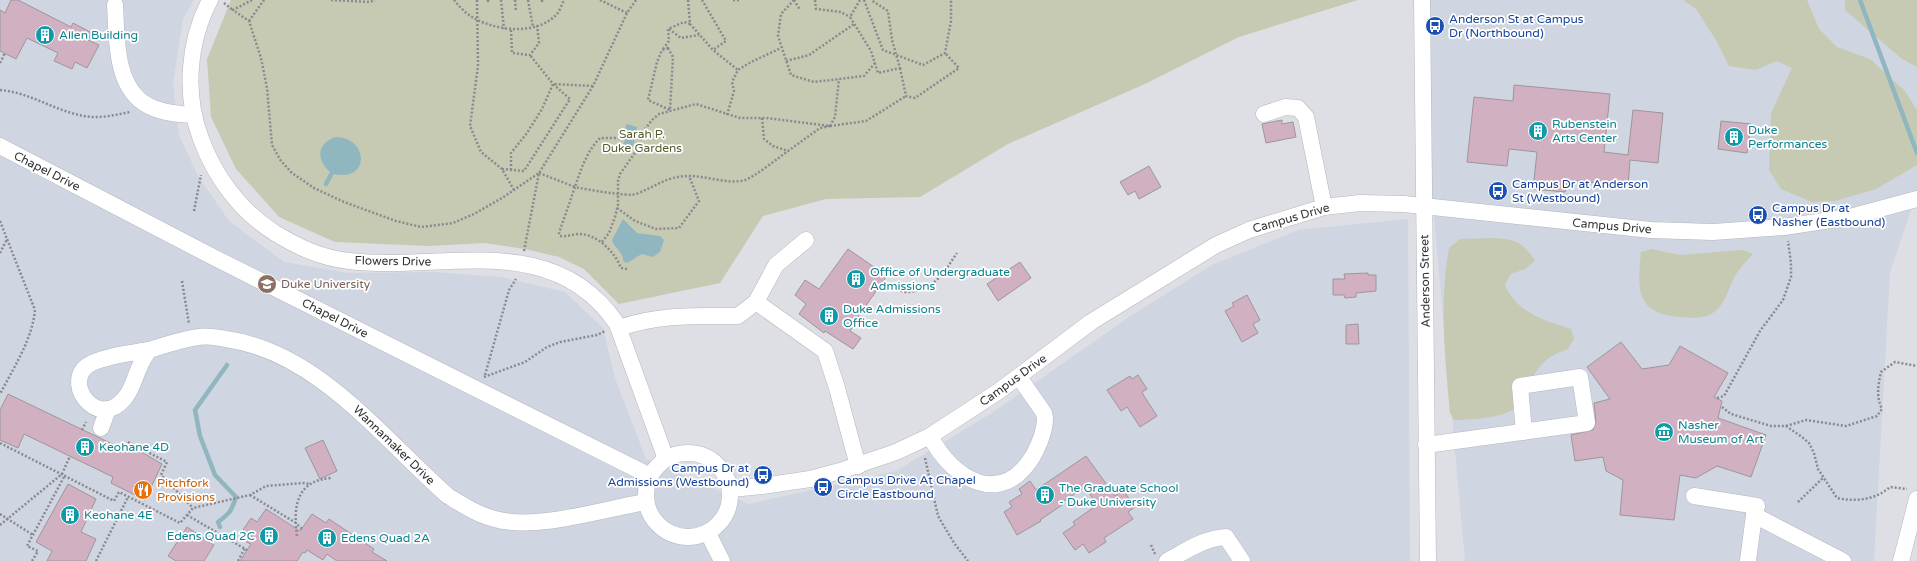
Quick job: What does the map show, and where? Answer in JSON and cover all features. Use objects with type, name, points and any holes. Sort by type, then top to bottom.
[{"type":"street","name":"Flowers Drive","points":[[210,0],[203,14],[192,52],[190,68],[194,115],[200,137],[213,165],[235,199],[255,219],[293,244],[307,251],[348,261],[378,263],[521,262],[537,266],[564,277],[590,293],[608,310],[614,329],[666,459]]},
{"type":"street","name":"Anderson Street","points":[[1422,0],[1428,561]]},
{"type":"street","points":[[115,4],[117,47],[122,73],[135,95],[148,106],[170,113],[194,115]]},
{"type":"street","points":[[1264,114],[1285,107],[1298,108],[1306,117],[1324,207]]},
{"type":"street","name":"Chapel Drive","points":[[0,146],[216,259],[650,476]]},
{"type":"street","name":"Campus Drive","points":[[731,489],[810,479],[858,466],[896,452],[930,436],[1018,377],[1091,322],[1216,245],[1250,230],[1324,207],[1360,203],[1424,206],[1556,221],[1680,232],[1713,232],[1784,227],[1850,217],[1917,199]]},
{"type":"street","points":[[614,329],[640,321],[667,317],[738,316],[756,302],[776,265],[806,240]]},
{"type":"street","points":[[756,302],[825,351],[837,388],[858,466]]},
{"type":"street","name":"Wannamaker Drive","points":[[108,409],[93,407],[86,403],[79,383],[82,372],[91,363],[149,350],[192,338],[212,337],[249,343],[276,353],[303,369],[345,399],[448,496],[484,516],[502,521],[528,523],[550,521],[646,502]]},
{"type":"street","points":[[101,428],[108,409],[116,407],[125,399],[149,350]]},
{"type":"street","points":[[930,436],[934,445],[948,461],[968,479],[987,485],[1007,481],[1016,475],[1026,466],[1036,450],[1045,423],[1044,413],[1018,377]]},
{"type":"street","points":[[1426,445],[1524,432],[1587,423],[1580,377],[1520,386],[1524,432]]},
{"type":"street","points":[[693,453],[707,457],[718,465],[726,476],[731,489],[731,502],[727,515],[719,525],[708,533],[695,538],[682,538],[669,534],[658,526],[650,515],[646,502],[646,489],[650,476],[657,466],[666,459],[680,454],[693,453]]},
{"type":"street","points":[[1901,561],[1914,494]]},
{"type":"street","points":[[1694,496],[1757,506],[1754,515],[1748,561]]},
{"type":"street","points":[[1754,515],[1843,561]]},
{"type":"street","points":[[708,533],[722,561]]},
{"type":"street","points":[[1167,561],[1203,541],[1213,538],[1226,537],[1242,561]]},
{"type":"path","points":[[220,0],[249,20],[261,58],[272,145],[281,161],[292,173],[314,188],[388,219],[421,228],[452,223],[474,214],[539,173]]},
{"type":"path","points":[[233,10],[252,0]]},
{"type":"path","points":[[249,20],[264,0]]},
{"type":"path","points":[[331,0],[370,2],[375,0]]},
{"type":"path","points":[[454,0],[470,16],[477,20],[511,30],[533,27],[548,21],[557,14],[564,0]]},
{"type":"path","points":[[477,0],[478,66],[470,126],[481,152],[502,168],[514,190]]},
{"type":"path","points":[[501,0],[504,29]]},
{"type":"path","points":[[515,0],[516,11]]},
{"type":"path","points":[[528,0],[533,27]]},
{"type":"path","points":[[600,0],[627,14]]},
{"type":"path","points":[[524,253],[539,173],[593,86],[627,14],[636,0]]},
{"type":"path","points":[[688,0],[690,24]]},
{"type":"path","points":[[702,0],[726,41],[714,50]]},
{"type":"path","points":[[733,0],[740,0]]},
{"type":"path","points":[[800,10],[794,0],[781,14],[778,36],[791,75],[814,82],[864,76],[875,63]]},
{"type":"path","points":[[816,0],[816,9],[841,12],[850,17],[871,51],[878,73],[900,68]]},
{"type":"path","points":[[850,17],[860,0]]},
{"type":"path","points":[[864,0],[883,50],[923,65],[945,53]]},
{"type":"path","points":[[871,0],[888,11],[892,40],[906,96]]},
{"type":"path","points":[[945,53],[951,21],[951,0]]},
{"type":"path","points":[[668,29],[684,22],[690,24],[714,50],[738,70]]},
{"type":"path","points":[[786,61],[809,56],[854,24]]},
{"type":"path","points":[[530,54],[539,43],[537,25]]},
{"type":"path","points":[[668,29],[681,38],[699,35]]},
{"type":"path","points":[[668,29],[668,40],[657,62],[648,100],[670,110]]},
{"type":"path","points":[[502,168],[524,172],[570,100],[553,84],[530,54],[512,53],[511,30]]},
{"type":"path","points":[[662,50],[668,48],[673,57],[670,110]]},
{"type":"path","points":[[727,115],[734,91],[732,82],[738,70],[751,62],[781,48]]},
{"type":"path","points":[[539,173],[584,189],[634,195],[661,181],[688,175],[717,180],[745,180],[820,128],[866,121],[906,96],[915,98],[958,68],[945,53]]},
{"type":"path","points":[[0,63],[5,54]]},
{"type":"path","points":[[830,126],[836,110],[839,79]]},
{"type":"path","points":[[553,84],[593,86]]},
{"type":"path","points":[[511,170],[512,153],[542,109],[553,84]]},
{"type":"path","points":[[0,90],[23,95],[83,116],[97,117],[133,111]]},
{"type":"path","points":[[602,242],[609,233],[617,208],[618,181],[620,174],[636,151],[642,133],[652,120],[660,114],[696,104],[740,118],[793,120],[830,126]]},
{"type":"path","points":[[762,118],[764,139],[772,146],[788,151]]},
{"type":"path","points":[[627,269],[621,268],[616,258],[602,242],[586,235],[578,234],[565,237],[558,234],[584,162],[593,145],[600,138],[640,138]]},
{"type":"path","points":[[194,211],[202,172],[213,165]]},
{"type":"path","points":[[617,208],[635,221],[656,229],[679,228],[699,201],[688,175]]},
{"type":"path","points":[[0,221],[35,310],[34,322],[27,343],[0,394]]},
{"type":"path","points":[[1717,398],[1724,396],[1760,331],[1777,310],[1788,288],[1791,263],[1784,227]]},
{"type":"path","points":[[0,253],[8,239]]},
{"type":"path","points":[[889,287],[907,292],[928,286],[943,275],[957,253]]},
{"type":"path","points":[[482,380],[485,375],[510,290],[517,278]]},
{"type":"path","points":[[182,281],[192,338]]},
{"type":"path","points":[[485,375],[524,362],[547,347],[560,342],[597,335],[614,329]]},
{"type":"path","points":[[1722,407],[1731,414],[1771,426],[1786,426],[1806,420],[1846,426],[1877,416],[1882,409],[1878,400],[1881,372],[1895,362],[1917,366]]},
{"type":"path","points":[[1786,426],[1809,443],[1814,453],[1818,469],[1837,498],[1848,501],[1862,500],[1882,494],[1890,487],[1914,494]]},
{"type":"path","points":[[128,442],[167,462],[161,475],[193,508]]},
{"type":"path","points":[[0,443],[114,501],[119,492],[180,523],[193,508],[244,495],[250,495],[266,486],[303,483],[310,484],[332,478]]},
{"type":"path","points":[[923,452],[938,516],[954,543],[968,561]]},
{"type":"path","points":[[32,561],[38,551],[27,546],[64,475],[70,456]]},
{"type":"path","points":[[0,525],[64,475]]},
{"type":"path","points":[[1798,502],[1824,477]]},
{"type":"path","points":[[297,536],[295,509],[298,496],[310,484]]},
{"type":"path","points":[[250,495],[296,523],[302,529]]},
{"type":"path","points":[[96,561],[128,497]]},
{"type":"path","points":[[0,514],[33,536]]},
{"type":"path","points":[[187,515],[246,549],[238,561]]},
{"type":"shaded area","name":"Duke University","points":[[0,0],[194,0],[183,19],[173,83],[179,135],[198,176],[229,221],[284,262],[349,273],[434,272],[501,277],[565,292],[603,328],[615,378],[646,459],[749,504],[896,471],[992,413],[1129,317],[1212,265],[1298,230],[1408,219],[1410,561],[0,561]]},
{"type":"shaded area","points":[[1427,0],[1917,0],[1917,192],[1890,272],[1874,561],[1465,561],[1431,185]]},
{"type":"green space","name":"Sarah P. Duke Gardens","points":[[231,0],[1358,0],[1239,37],[1145,84],[1008,144],[920,197],[826,199],[763,216],[720,283],[619,304],[584,269],[559,257],[525,249],[484,243],[429,246],[335,242],[279,217],[236,169],[211,117],[207,59]]},
{"type":"green space","points":[[1683,0],[1807,0],[1819,29],[1837,47],[1870,59],[1905,91],[1917,110],[1917,165],[1876,189],[1835,201],[1812,202],[1781,189],[1769,170],[1771,113],[1792,68],[1777,61],[1756,70],[1729,66],[1716,40],[1696,9]]},
{"type":"green space","points":[[1845,0],[1917,0],[1917,67],[1902,59],[1845,10]]},
{"type":"green space","points":[[1460,239],[1505,239],[1516,242],[1526,249],[1535,261],[1525,269],[1511,274],[1505,285],[1516,302],[1524,309],[1542,319],[1571,329],[1574,339],[1568,349],[1557,353],[1543,363],[1512,410],[1493,417],[1454,420],[1450,413],[1444,330],[1444,289],[1449,248]]},
{"type":"green space","points":[[1652,249],[1680,255],[1743,250],[1753,254],[1734,278],[1724,301],[1718,309],[1707,316],[1690,318],[1666,315],[1655,311],[1643,298],[1639,278],[1641,252]]},
{"type":"water","points":[[627,124],[637,127],[636,133],[631,150],[629,152],[622,152],[622,147],[625,140],[624,131]]},
{"type":"water","points":[[336,137],[346,139],[354,143],[359,150],[361,157],[360,164],[357,170],[350,174],[337,175],[330,172],[324,166],[321,159],[320,154],[322,147],[332,138]]},
{"type":"water","points":[[623,219],[637,233],[660,236],[664,240],[660,252],[653,257],[642,254],[627,263],[623,261],[622,255],[612,240]]},
{"type":"building","name":"Allen Building","points":[[11,0],[18,0],[71,27],[73,23],[92,33],[88,40],[99,45],[87,68],[75,62],[72,69],[54,61],[58,53],[27,38],[16,59],[0,51],[0,10],[5,13]]},
{"type":"building","name":"Rubenstein Arts Center","points":[[1514,85],[1610,94],[1604,152],[1628,155],[1633,110],[1663,113],[1658,163],[1630,160],[1628,186],[1567,180],[1565,192],[1533,189],[1537,152],[1509,149],[1507,166],[1467,162],[1474,97],[1513,101]]},
{"type":"building","points":[[1282,120],[1282,124],[1293,122],[1296,137],[1266,143],[1262,124]]},
{"type":"building","name":"Duke Performances","points":[[1721,121],[1751,124],[1747,153],[1718,149]]},
{"type":"building","points":[[1149,166],[1161,187],[1139,199],[1135,191],[1128,195],[1120,182]]},
{"type":"building","points":[[848,249],[887,276],[857,318],[858,319],[850,331],[861,338],[853,349],[825,331],[824,333],[799,314],[806,304],[795,295],[805,280],[819,289]]},
{"type":"building","points":[[1020,262],[1031,278],[998,301],[987,284]]},
{"type":"building","points":[[1368,273],[1368,275],[1376,275],[1376,291],[1356,293],[1356,297],[1345,298],[1344,295],[1333,295],[1333,279],[1345,279],[1344,274]]},
{"type":"building","points":[[1247,295],[1260,320],[1253,324],[1258,333],[1242,342],[1225,311],[1234,306],[1232,303]]},
{"type":"building","points":[[1358,324],[1359,344],[1346,344],[1346,325]]},
{"type":"building","name":"Nasher Museum of Art","points":[[1621,342],[1642,369],[1669,365],[1680,346],[1728,373],[1714,397],[1722,401],[1718,418],[1766,435],[1751,477],[1717,466],[1696,478],[1680,475],[1674,520],[1620,515],[1623,480],[1606,471],[1603,457],[1575,461],[1571,435],[1593,430],[1596,422],[1594,403],[1610,399],[1587,367]]},
{"type":"building","points":[[1138,375],[1147,389],[1142,392],[1157,416],[1140,427],[1127,407],[1121,411],[1107,390],[1130,376],[1132,379]]},
{"type":"building","name":"Keohane 4D","points":[[8,394],[129,452],[131,446],[162,464],[145,500],[111,483],[113,477],[24,434],[18,448],[0,440],[0,410]]},
{"type":"building","points":[[323,440],[337,471],[320,479],[305,448]]},
{"type":"building","points":[[1086,456],[1115,496],[1123,490],[1135,507],[1128,512],[1133,519],[1104,538],[1106,542],[1089,553],[1083,544],[1075,550],[1063,533],[1075,525],[1073,522],[1097,505],[1085,487],[1064,501],[1065,503],[1040,520],[1041,521],[1017,535],[1004,512],[1012,507],[1009,502],[1022,494],[1019,489],[1030,481],[1036,490]]},
{"type":"building","name":"Keohane 4E","points":[[68,484],[96,499],[81,532],[96,539],[86,561],[47,561],[52,551],[36,542]]},
{"type":"building","points":[[266,509],[300,531],[312,514],[326,523],[329,519],[374,549],[372,552],[387,561],[337,561],[327,554],[323,560],[307,550],[305,553],[303,552],[297,561],[240,561],[251,544],[246,542],[249,538],[241,533],[251,518],[257,522]]},
{"type":"building","points":[[187,527],[214,545],[204,561],[176,561],[168,556]]},
{"type":"waterway","points":[[1860,0],[1917,153]]},
{"type":"waterway","points":[[326,184],[334,169]]},
{"type":"waterway","points":[[220,527],[218,522],[230,512],[236,497],[215,475],[200,436],[195,410],[227,365]]},
{"type":"place","name":"Anderson St at Campus Dr (Northbound)","points":[[1435,26]]},
{"type":"place","name":"Allen Building","points":[[45,35]]},
{"type":"place","name":"Rubenstein Arts Center","points":[[1538,131]]},
{"type":"place","name":"Duke Performances","points":[[1734,137]]},
{"type":"place","name":"Campus Dr at Anderson St (Westbound)","points":[[1498,191]]},
{"type":"place","name":"Campus Dr at Nasher (Eastbound)","points":[[1758,215]]},
{"type":"place","name":"Office of Undergraduate Admissions","points":[[856,279]]},
{"type":"place","name":"Duke University","points":[[267,284]]},
{"type":"place","name":"Duke Admissions Office","points":[[829,316]]},
{"type":"place","name":"Nasher Museum of Art","points":[[1664,432]]},
{"type":"place","name":"Keohane 4D","points":[[85,447]]},
{"type":"place","name":"Campus Dr at Admissions (Westbound)","points":[[763,475]]},
{"type":"place","name":"Campus Drive At Chapel Circle Eastbound","points":[[823,487]]},
{"type":"place","name":"Pitchfork Provisions","points":[[143,490]]},
{"type":"place","name":"The Graduate School - Duke University","points":[[1045,495]]},
{"type":"place","name":"Keohane 4E","points":[[70,515]]},
{"type":"place","name":"Edens Quad 2C","points":[[269,536]]},
{"type":"place","name":"Edens Quad 2A","points":[[327,538]]}]
